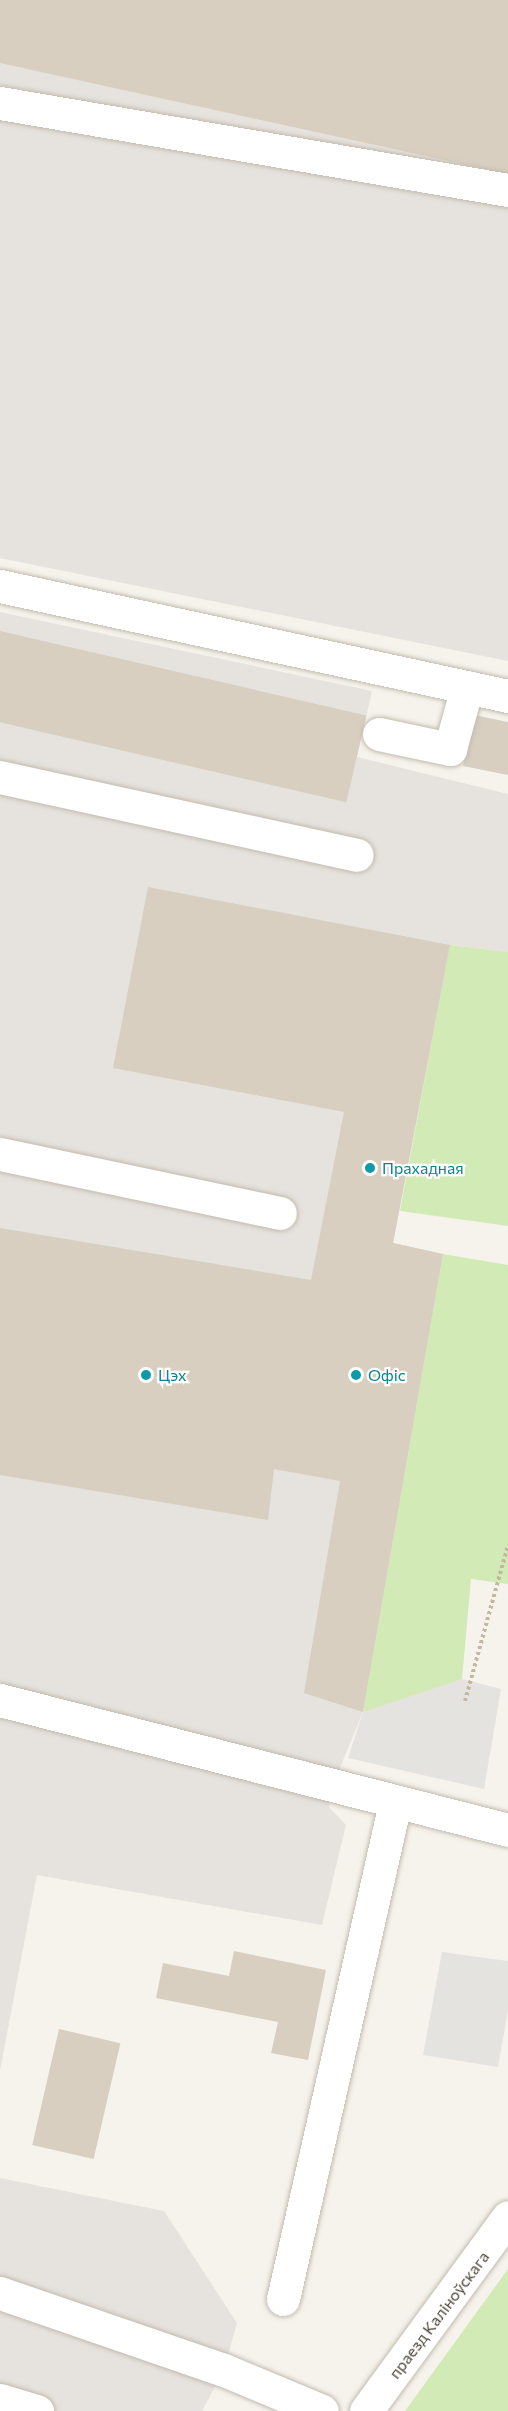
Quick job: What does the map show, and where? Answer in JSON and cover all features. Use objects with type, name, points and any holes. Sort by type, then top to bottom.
[{"type":"street","points":[[0,103],[508,190]]},
{"type":"street","points":[[0,586],[508,696]]},
{"type":"street","points":[[379,734],[450,749],[467,687]]},
{"type":"street","points":[[0,777],[357,855]]},
{"type":"street","points":[[0,1154],[280,1213]]},
{"type":"street","points":[[0,1700],[395,1803],[508,1830]]},
{"type":"street","points":[[283,2299],[395,1803]]},
{"type":"street","name":"праезд Каліноўскага","points":[[366,2411],[508,2217]]},
{"type":"street","points":[[0,2293],[224,2370],[322,2411]]},
{"type":"street","points":[[0,2400],[37,2411]]},
{"type":"path","points":[[465,1701],[508,1545]]},
{"type":"shaded area","points":[[0,0],[508,0],[508,661],[0,558]]},
{"type":"shaded area","points":[[0,612],[372,691],[357,757],[508,794],[508,952],[451,945],[393,1243],[443,1254],[363,1712],[332,1787],[329,1807],[346,1825],[322,1925],[37,1875],[0,2071]]},
{"type":"shaded area","points":[[462,1679],[501,1689],[484,1789],[348,1758],[363,1712]]},
{"type":"shaded area","points":[[442,1952],[508,1961],[508,2010],[498,2067],[423,2055]]},
{"type":"shaded area","points":[[0,2178],[164,2211],[237,2323],[224,2370],[202,2411],[0,2411]]},
{"type":"green space","points":[[450,945],[508,952],[508,1226],[400,1211]]},
{"type":"green space","points":[[443,1254],[508,1265],[508,1584],[471,1579],[462,1679],[392,1709],[363,1712]]},
{"type":"green space","points":[[508,2269],[508,2411],[405,2411]]},
{"type":"building","points":[[0,0],[508,0],[508,174],[0,63]]},
{"type":"building","points":[[0,631],[366,716],[346,802],[0,722]]},
{"type":"building","points":[[474,715],[508,722],[508,775],[463,766]]},
{"type":"building","points":[[148,887],[450,945],[393,1243],[443,1254],[363,1712],[304,1693],[340,1481],[274,1469],[268,1520],[0,1475],[0,1228],[311,1280],[344,1112],[113,1068]]},
{"type":"building","points":[[234,1951],[326,1970],[308,2060],[271,2053],[278,2022],[156,1998],[163,1963],[229,1976]]},
{"type":"building","points":[[59,2029],[120,2043],[94,2159],[32,2145]]},
{"type":"place","name":"Прахадная","points":[[370,1168]]},
{"type":"place","name":"Цэх","points":[[146,1375]]},
{"type":"place","name":"Офіс","points":[[356,1375]]}]
